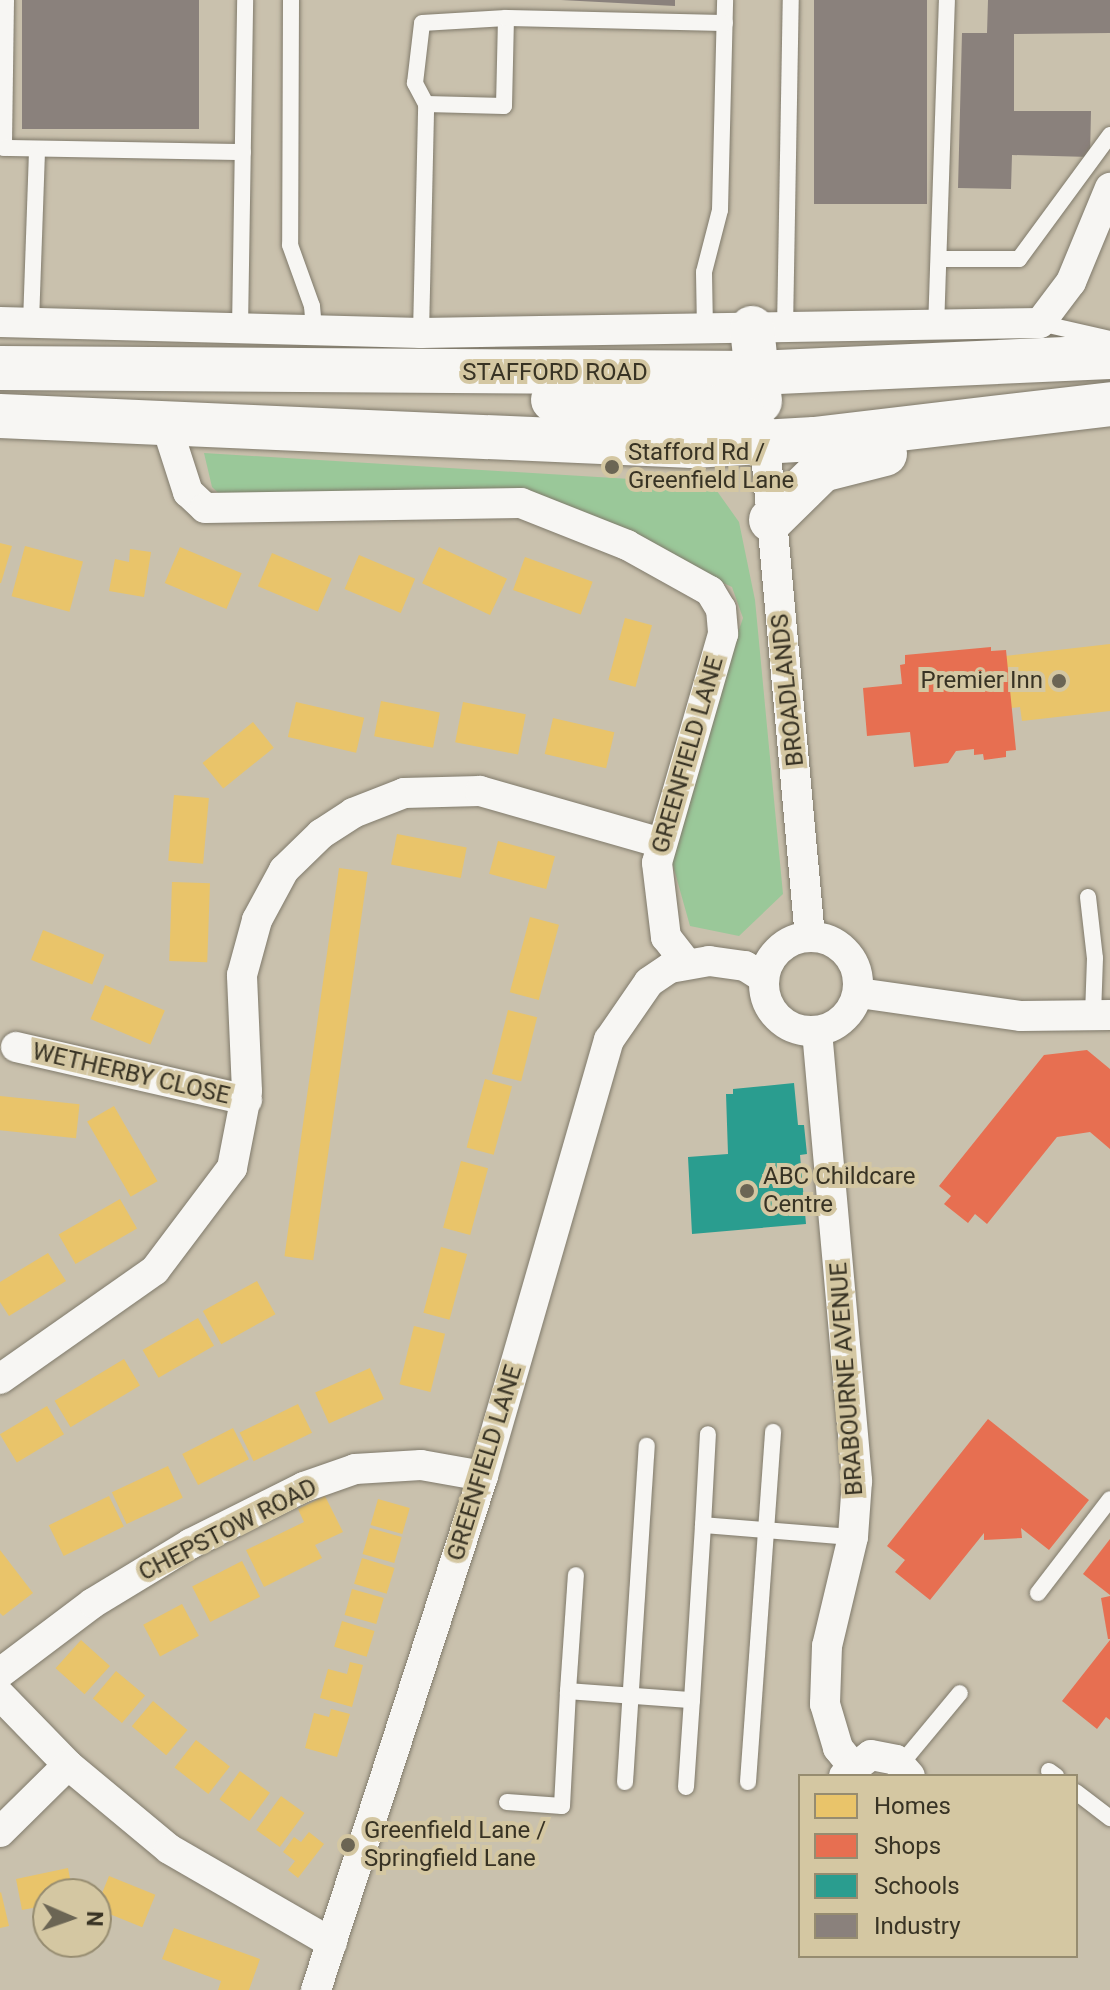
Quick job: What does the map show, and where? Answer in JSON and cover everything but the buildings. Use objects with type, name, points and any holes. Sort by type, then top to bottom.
[{"type":"highway","points":[[765,443],[756,373],[768,329]]},
{"type":"highway","points":[[418,353],[511,397],[710,407],[746,420],[765,443]]},
{"type":"highway","name":"STAFFORD ROAD","points":[[0,368],[418,353],[756,373],[1110,357]]},
{"type":"highway","points":[[756,373],[788,395],[979,397],[1098,405]]},
{"type":"highway","points":[[0,416],[165,421],[622,444],[765,443],[1098,405]]},
{"type":"highway","points":[[771,520],[822,470],[849,459],[938,447],[1098,405]]},
{"type":"street","points":[[0,322],[314,331],[418,353],[705,330],[936,329],[1040,323],[1071,282],[1110,188]]},
{"type":"street","name":"GREENFIELD LANE","points":[[165,421],[188,492],[205,508],[521,503],[627,545],[710,591],[721,609],[723,634],[661,843],[656,883],[666,937],[686,963],[649,982],[609,1040],[483,1476],[316,1990]]},
{"type":"street","name":"BROADLANDS","points":[[765,443],[810,936]]},
{"type":"street","points":[[0,1379],[155,1270],[232,1168],[247,1100],[242,975],[257,920],[284,870],[353,813],[404,793],[480,791],[661,843]]},
{"type":"street","points":[[810,936],[837,943],[848,953],[859,978],[859,993],[844,1019],[817,1031],[789,1026],[778,1018],[764,993],[764,978],[774,954],[810,936]]},
{"type":"street","points":[[686,963],[745,966],[764,978]]},
{"type":"street","points":[[859,993],[1021,1016],[1102,1015]]},
{"type":"street","name":"BRABOURNE AVENUE","points":[[817,1031],[854,1432],[853,1537],[831,1620],[825,1674],[830,1731],[848,1771]]},
{"type":"street","name":"WETHERBY CLOSE","points":[[16,1047],[247,1100]]},
{"type":"street","name":"CHEPSTOW ROAD","points":[[0,1673],[105,1595],[190,1544],[304,1487],[355,1469],[421,1465],[483,1476]]},
{"type":"street","points":[[0,1695],[68,1765],[169,1849],[332,1943]]},
{"type":"street","points":[[848,1771],[871,1755],[906,1770]]},
{"type":"street","points":[[0,1832],[68,1765]]},
{"type":"lane","points":[[6,0],[4,148],[243,152]]},
{"type":"lane","points":[[240,329],[245,0]]},
{"type":"lane","points":[[291,0],[290,245],[312,306],[314,331]]},
{"type":"lane","points":[[705,330],[704,272],[720,210],[725,0]]},
{"type":"lane","points":[[768,329],[791,0]]},
{"type":"lane","points":[[936,329],[947,0]]},
{"type":"lane","points":[[418,353],[426,104],[415,83],[422,23],[506,18],[725,23]]},
{"type":"lane","points":[[426,104],[504,106],[506,18]]},
{"type":"lane","points":[[939,259],[1019,259],[1110,135]]},
{"type":"lane","points":[[31,323],[37,149]]},
{"type":"lane","points":[[1040,323],[1110,339]]},
{"type":"lane","points":[[1088,897],[1102,1015]]},
{"type":"lane","points":[[748,1782],[773,1432]]},
{"type":"lane","points":[[686,1787],[708,1434]]},
{"type":"lane","points":[[625,1782],[647,1446]]},
{"type":"lane","points":[[1038,1593],[1110,1499]]},
{"type":"lane","points":[[703,1525],[853,1537]]},
{"type":"lane","points":[[507,1802],[562,1806],[576,1575]]},
{"type":"lane","points":[[568,1691],[692,1700]]},
{"type":"lane","points":[[906,1770],[960,1693]]},
{"type":"lane","points":[[1078,1794],[1110,1818]]},
{"type":"green space","points":[[204,453],[712,484],[739,522],[755,600],[783,894],[739,936],[690,926],[667,844],[743,618],[732,587],[542,498],[229,503],[212,487]]},
{"type":"place","name":"Stafford Rd / Greenfield Lane","points":[[612,467]]},
{"type":"place","name":"Premier Inn","points":[[1059,681]]},
{"type":"place","name":"ABC Childcare Centre","points":[[747,1191]]},
{"type":"place","name":"Greenfield Lane / Springfield Lane","points":[[348,1845]]}]
